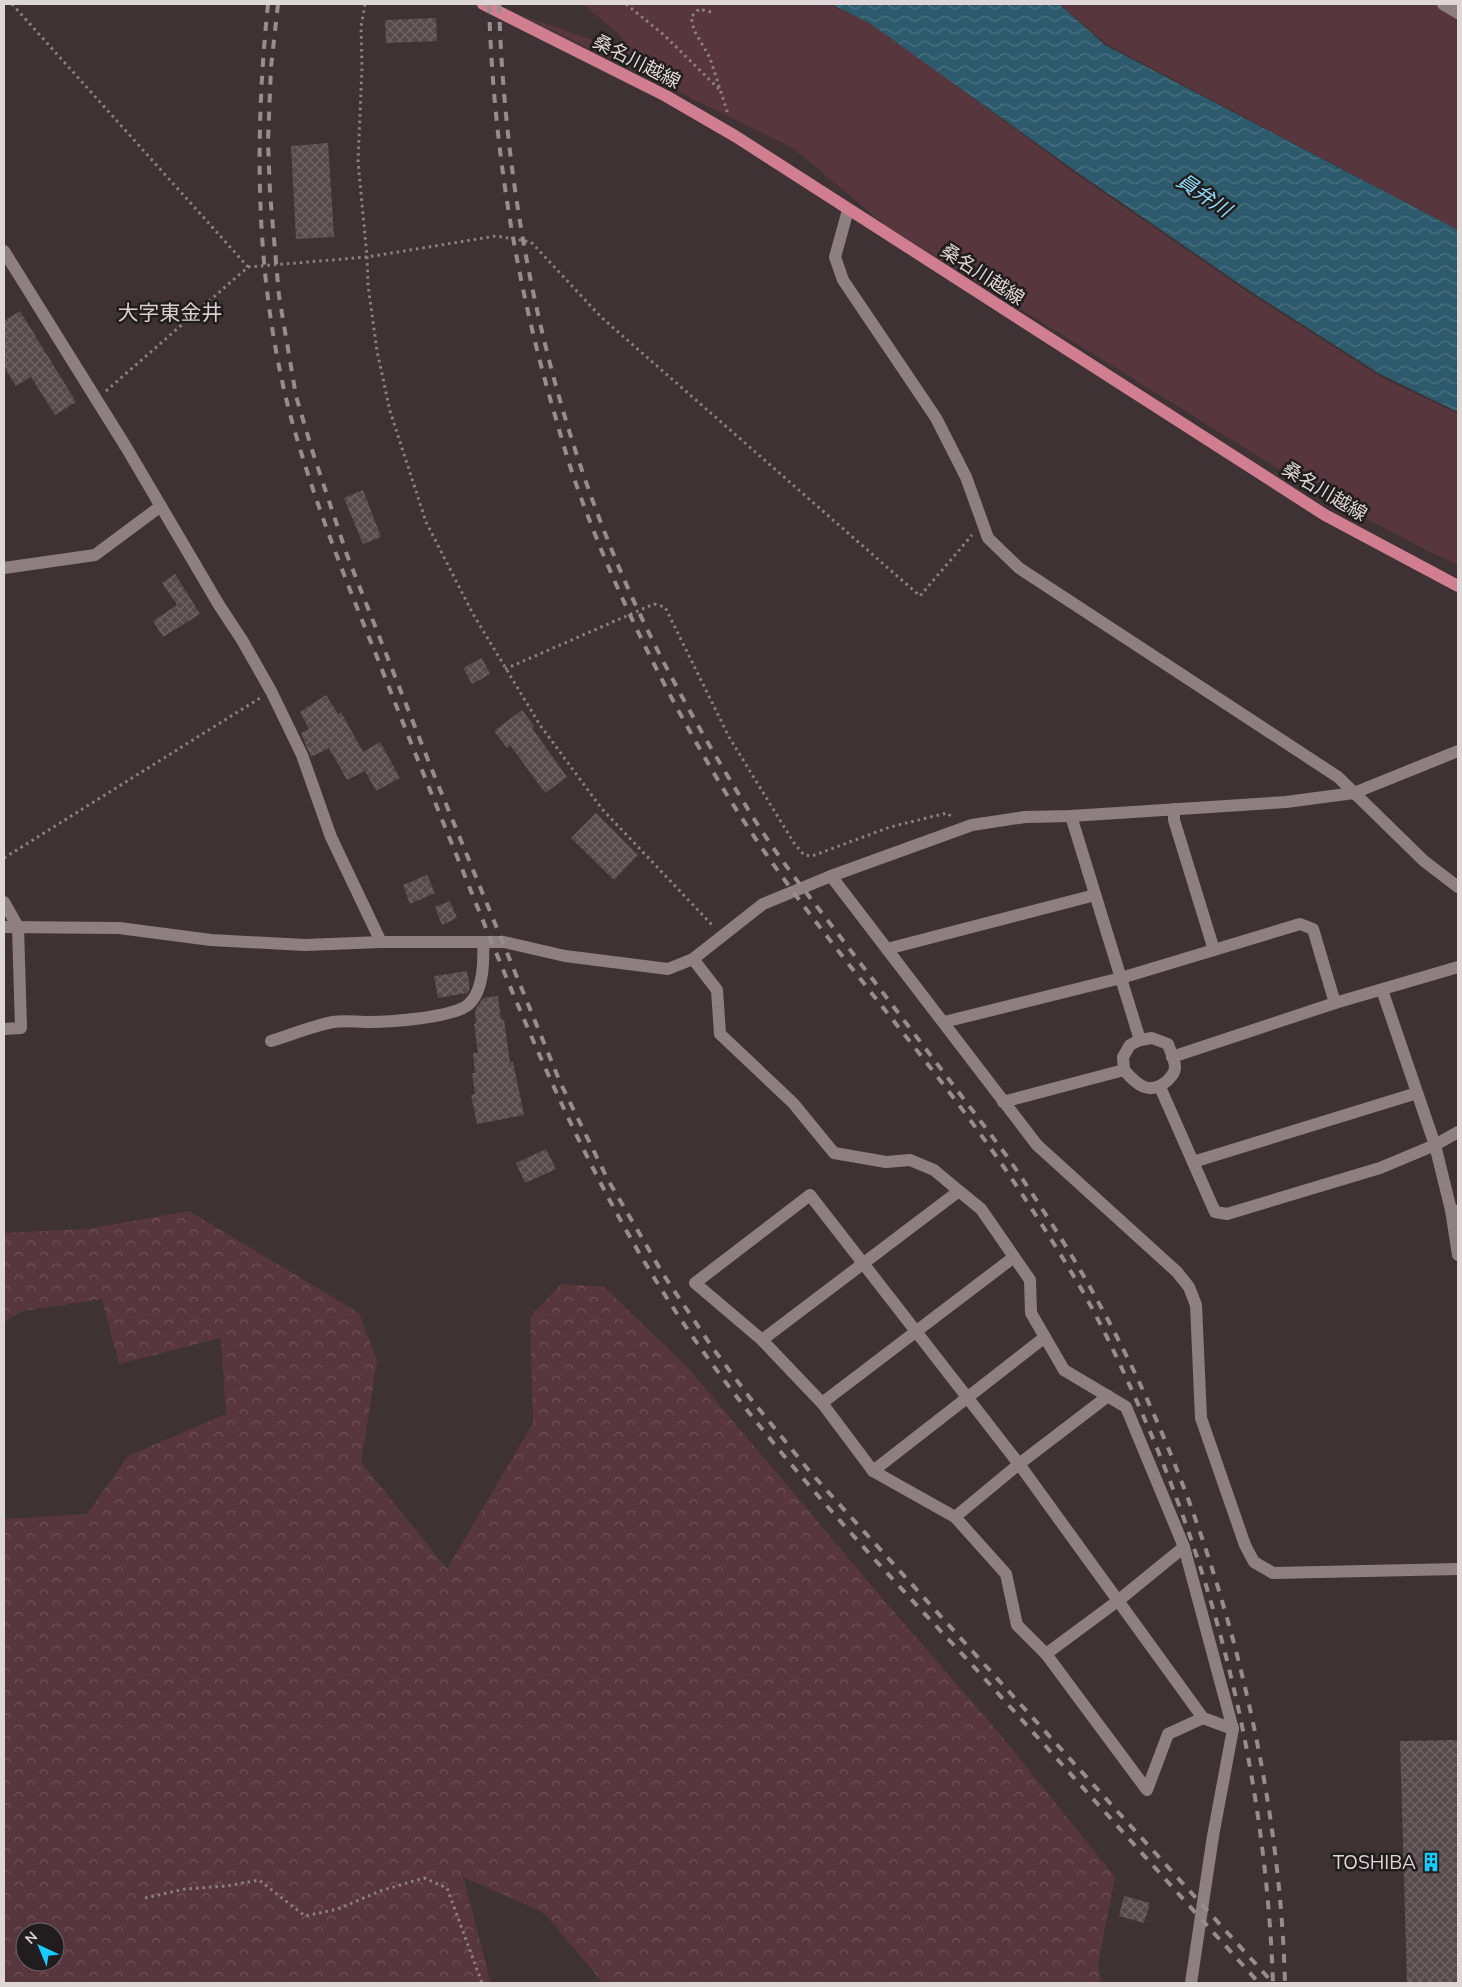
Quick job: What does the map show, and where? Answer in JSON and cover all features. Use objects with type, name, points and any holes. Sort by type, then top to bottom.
[{"type":"main road","name":"桑名川越線","points":[[483,4],[666,96],[735,136],[1325,515],[1458,586]]},
{"type":"street","points":[[1443,4],[1458,13]]},
{"type":"street","points":[[848,210],[835,257],[843,280],[936,418],[966,477],[988,538],[1019,568],[1338,777],[1424,861],[1458,887]]},
{"type":"street","points":[[4,251],[161,506],[271,691],[302,755],[332,837],[381,942]]},
{"type":"street","points":[[4,568],[95,556],[161,506]]},
{"type":"street","points":[[4,927],[119,928],[211,940],[296,944],[504,942],[566,956],[668,970],[693,959],[763,904],[831,876],[964,828],[1025,817],[1071,816],[1286,802],[1354,793],[1458,751]]},
{"type":"street","points":[[1174,809],[1174,820],[1214,950]]},
{"type":"street","points":[[1071,816],[1140,1040]]},
{"type":"street","points":[[831,876],[1037,1145],[1177,1272],[1189,1287],[1196,1305],[1201,1418],[1245,1545],[1254,1562],[1272,1573],[1458,1569]]},
{"type":"street","points":[[887,949],[1096,895]]},
{"type":"street","points":[[4,902],[18,927],[22,1028],[4,1029]]},
{"type":"street","points":[[944,1022],[1121,978],[1300,924],[1313,929],[1335,1003]]},
{"type":"street","points":[[271,1041],[335,1021],[375,1022],[418,1018],[461,1009],[468,1005],[478,991],[484,960],[484,942]]},
{"type":"street","points":[[693,959],[717,990],[720,1034],[793,1103],[834,1153],[886,1162],[910,1160],[934,1170],[980,1209],[1030,1280],[1031,1313],[1064,1370],[1126,1407],[1184,1547],[1233,1729],[1213,1836],[1191,1983]]},
{"type":"street","points":[[1172,1057],[1335,1003],[1456,971]]},
{"type":"street","points":[[1382,990],[1434,1144],[1454,1211],[1458,1255]]},
{"type":"street","points":[[1152,1038],[1168,1044],[1172,1057],[1175,1067],[1172,1076],[1160,1087],[1145,1088],[1136,1084],[1124,1070],[1123,1057],[1130,1045],[1140,1040],[1152,1038]]},
{"type":"street","points":[[1004,1102],[1124,1070]]},
{"type":"street","points":[[1160,1087],[1215,1212],[1228,1214],[1380,1168],[1458,1132]]},
{"type":"street","points":[[1193,1162],[1417,1093]]},
{"type":"street","points":[[762,1340],[958,1191]]},
{"type":"street","points":[[1203,1718],[1168,1734],[1147,1790],[1046,1654],[1017,1625],[1006,1574],[955,1517],[874,1470],[822,1403],[762,1340],[694,1283],[810,1195],[1019,1464],[1203,1718],[1233,1729]]},
{"type":"street","points":[[822,1403],[1014,1257]]},
{"type":"street","points":[[874,1470],[1045,1338]]},
{"type":"street","points":[[955,1517],[1019,1464],[1108,1396]]},
{"type":"street","points":[[1046,1654],[1119,1600],[1184,1547]]},
{"type":"path","points":[[12,4],[248,267]]},
{"type":"path","points":[[365,4],[361,27],[362,68],[358,161],[368,285],[377,351],[390,411],[426,522],[473,614],[540,725],[602,809],[722,936]]},
{"type":"path","points":[[626,4],[664,35],[720,89]]},
{"type":"path","points":[[711,12],[699,9],[691,17],[694,30],[710,58],[735,136]]},
{"type":"path","points":[[96,400],[248,267],[367,257],[496,236],[531,242],[602,317],[920,596],[982,522]]},
{"type":"path","points":[[505,669],[654,604],[664,607],[729,737],[794,843],[804,855],[812,856],[890,828],[947,813],[964,828]]},
{"type":"path","points":[[4,858],[271,691]]},
{"type":"path","points":[[145,1898],[184,1889],[227,1886],[259,1880],[305,1916],[338,1909],[380,1891],[424,1878],[447,1888],[482,1983]]},
{"type":"green space","points":[[583,4],[829,4],[874,25],[1075,173],[1248,292],[1381,377],[1458,414],[1458,565],[1311,489],[885,225],[793,148],[520,15],[616,48],[623,38]]},
{"type":"green space","points":[[1060,4],[1458,4],[1458,230],[1106,44]]},
{"type":"green space","points":[[189,1211],[359,1313],[377,1361],[361,1462],[447,1569],[533,1423],[530,1317],[561,1284],[604,1287],[689,1369],[882,1598],[999,1733],[1115,1877],[1098,1964],[1101,1983],[603,1983],[544,1913],[463,1877],[491,1983],[4,1983],[4,1519],[87,1514],[128,1456],[226,1414],[221,1338],[119,1364],[102,1299],[22,1311],[4,1322],[4,1233],[87,1229]]},
{"type":"water","name":"員弁川","points":[[831,4],[1059,4],[1105,45],[1458,230],[1458,412],[1380,374],[1247,289],[1074,170],[871,24]]},
{"type":"building","points":[[436,18],[437,41],[386,43],[385,20]]},
{"type":"building","points":[[328,143],[334,237],[296,239],[291,146]]},
{"type":"building","points":[[20,311],[76,402],[55,415],[31,377],[16,386],[4,367],[4,321]]},
{"type":"building","points":[[363,490],[381,537],[363,544],[344,498]]},
{"type":"building","points":[[175,574],[200,614],[163,637],[153,621],[177,605],[162,583]]},
{"type":"building","points":[[482,658],[490,674],[472,684],[463,668]]},
{"type":"building","points":[[326,695],[338,714],[341,712],[363,752],[380,742],[400,778],[376,791],[365,771],[347,780],[329,748],[311,757],[301,733],[309,729],[300,712]]},
{"type":"building","points":[[522,710],[534,726],[532,728],[567,777],[545,793],[510,745],[507,748],[494,731]]},
{"type":"building","points":[[596,813],[638,855],[614,880],[571,838]]},
{"type":"building","points":[[427,875],[435,893],[410,904],[403,885]]},
{"type":"building","points":[[450,901],[457,918],[442,925],[435,907]]},
{"type":"building","points":[[467,971],[470,989],[467,993],[438,998],[434,976]]},
{"type":"building","points":[[498,996],[501,1020],[504,1019],[510,1063],[513,1062],[524,1115],[477,1124],[471,1095],[475,1094],[472,1073],[475,1073],[473,1053],[478,1053],[474,1024],[476,1023],[475,1010],[483,998]]},
{"type":"building","points":[[546,1149],[556,1169],[525,1183],[516,1163]]},
{"type":"building","name":"TOSHIBA","points":[[1458,1740],[1458,1983],[1407,1983],[1400,1741]]},
{"type":"building","points":[[1124,1896],[1150,1903],[1144,1923],[1119,1916]]},
{"type":"railway","points":[[268,4],[263,55],[261,107],[261,210],[270,313],[278,363],[290,414],[331,540],[407,734],[531,1037],[587,1156],[617,1214],[650,1271],[686,1327],[752,1417],[861,1545],[975,1668],[1259,1983]]},
{"type":"railway","points":[[278,4],[271,67],[268,141],[270,193],[279,296],[296,396],[347,555],[430,765],[560,1082],[607,1178],[663,1274],[712,1347],[750,1398],[811,1473],[1273,1983]]},
{"type":"railway","points":[[489,4],[495,107],[508,210],[517,261],[540,362],[554,412],[573,475],[594,531],[640,636],[712,770],[779,873],[930,1067],[1003,1166],[1079,1285],[1120,1364],[1170,1481],[1195,1550],[1234,1692],[1261,1836],[1269,1909],[1273,1983]]},
{"type":"railway","points":[[499,4],[510,156],[536,306],[554,380],[576,453],[602,525],[631,595],[659,654],[722,767],[756,822],[801,886],[1009,1159],[1076,1262],[1136,1375],[1172,1457],[1203,1542],[1230,1630],[1252,1718],[1269,1807],[1280,1896],[1285,1983]]},
{"type":"place","name":"TOSHIBA","points":[[1431,1862]]},
{"type":"district","name":"大字東金井","points":[[170,313]]}]
